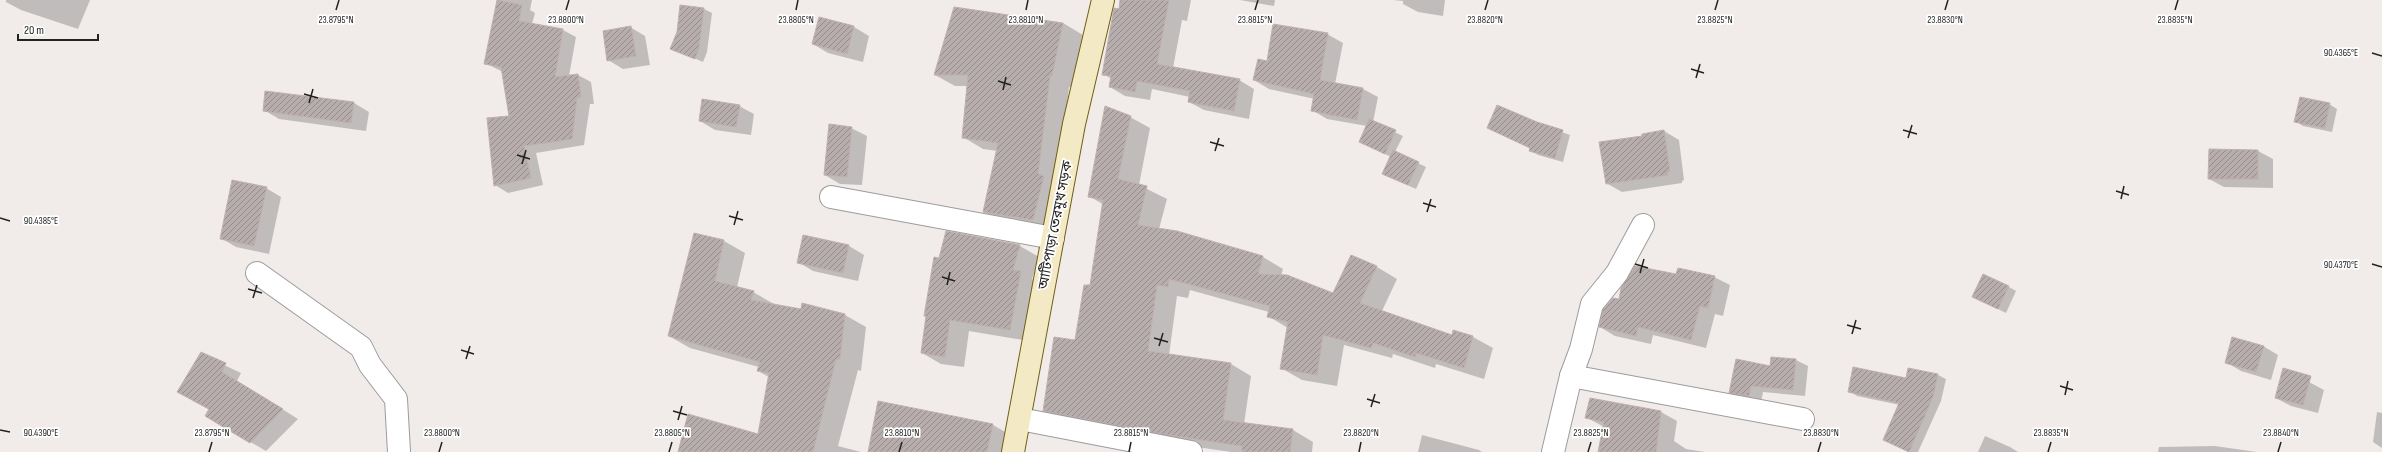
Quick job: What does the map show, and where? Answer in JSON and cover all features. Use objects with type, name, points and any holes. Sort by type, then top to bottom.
[{"type":"main road","name":"আটিপাড়া তেরমুখ সড়ক","points":[[1014,452],[1074,124],[1103,0]]},
{"type":"street","points":[[831,197],[1053,238]]},
{"type":"street","points":[[1553,452],[1571,376],[1581,349],[1592,304],[1617,273],[1643,225]]},
{"type":"street","points":[[257,273],[362,347],[370,365],[396,399],[399,452]]},
{"type":"street","points":[[1571,376],[1803,419]]},
{"type":"street","points":[[1020,419],[1191,452]]},
{"type":"building","points":[[497,0],[522,5],[519,21],[563,29],[555,77],[578,74],[581,97],[577,98],[572,139],[524,146],[531,178],[494,186],[487,118],[509,116],[501,67],[484,64]]},
{"type":"building","points":[[1120,0],[1169,0],[1157,64],[1240,79],[1234,111],[1188,102],[1190,91],[1137,81],[1135,92],[1109,87],[1111,76],[1102,75],[1114,8],[1119,9]]},
{"type":"building","points":[[680,5],[704,8],[699,48],[695,59],[670,49],[677,32]]},
{"type":"building","points":[[954,7],[1063,23],[1052,76],[1050,76],[1038,174],[1044,176],[1033,220],[983,212],[998,143],[962,138],[968,75],[934,75]]},
{"type":"building","points":[[819,17],[854,26],[847,54],[812,44]]},
{"type":"building","points":[[1273,24],[1328,33],[1320,80],[1363,88],[1357,120],[1311,111],[1314,94],[1253,80],[1258,59],[1267,61]]},
{"type":"building","points":[[631,26],[636,56],[607,61],[603,31]]},
{"type":"building","points":[[265,91],[354,102],[351,123],[263,111]]},
{"type":"building","points":[[2300,97],[2330,103],[2325,128],[2294,122]]},
{"type":"building","points":[[702,99],[740,105],[736,127],[699,121]]},
{"type":"building","points":[[1497,105],[1537,122],[1563,130],[1555,158],[1529,151],[1530,148],[1487,128]]},
{"type":"building","points":[[1105,106],[1131,116],[1118,179],[1147,186],[1138,225],[1177,231],[1263,256],[1258,274],[1287,275],[1333,293],[1351,255],[1377,266],[1360,303],[1452,335],[1453,330],[1473,336],[1464,368],[1416,353],[1415,357],[1373,343],[1371,348],[1323,335],[1317,375],[1280,369],[1288,322],[1267,317],[1270,306],[1169,279],[1168,287],[1157,285],[1148,351],[1231,363],[1223,420],[1293,429],[1290,452],[1242,452],[1242,446],[1162,434],[1043,411],[1054,337],[1075,340],[1084,285],[1090,285],[1103,200],[1088,197]]},
{"type":"building","points":[[1369,119],[1396,130],[1385,154],[1359,142]]},
{"type":"building","points":[[829,124],[852,127],[847,177],[824,175]]},
{"type":"building","points":[[1664,130],[1670,172],[1667,172],[1668,175],[1606,184],[1599,142],[1642,136],[1642,134]]},
{"type":"building","points":[[2209,149],[2258,150],[2258,179],[2208,179]]},
{"type":"building","points":[[1393,150],[1419,162],[1408,185],[1382,174]]},
{"type":"building","points":[[232,180],[267,187],[254,246],[220,239]]},
{"type":"building","points":[[946,231],[1020,245],[1013,270],[1021,271],[1010,330],[950,320],[945,357],[921,353],[926,316],[924,316],[934,257],[939,258]]},
{"type":"building","points":[[694,233],[724,240],[715,281],[754,291],[751,300],[801,309],[802,303],[845,314],[840,359],[836,359],[813,452],[678,452],[688,414],[758,434],[769,373],[757,371],[760,362],[668,336]]},
{"type":"building","points":[[803,235],[849,245],[843,273],[797,263]]},
{"type":"building","points":[[1635,266],[1676,274],[1678,268],[1715,276],[1708,308],[1700,306],[1691,340],[1638,327],[1636,336],[1599,327],[1603,310],[1613,298],[1619,299],[1621,288]]},
{"type":"building","points":[[1983,274],[2009,286],[1998,309],[1972,297]]},
{"type":"building","points":[[2232,337],[2264,346],[2256,372],[2225,363]]},
{"type":"building","points":[[201,352],[226,363],[222,372],[283,409],[250,443],[205,416],[209,409],[177,392]]},
{"type":"building","points":[[1771,357],[1796,359],[1793,390],[1751,386],[1749,396],[1729,393],[1736,359],[1770,366]]},
{"type":"building","points":[[1853,367],[1906,378],[1908,368],[1938,374],[1933,397],[1909,452],[1883,440],[1899,403],[1848,392]]},
{"type":"building","points":[[2283,368],[2311,376],[2303,405],[2275,398]]},
{"type":"building","points":[[1590,398],[1661,411],[1656,452],[1598,452],[1604,422],[1585,418]]},
{"type":"building","points":[[878,401],[993,424],[987,452],[868,452]]}]
